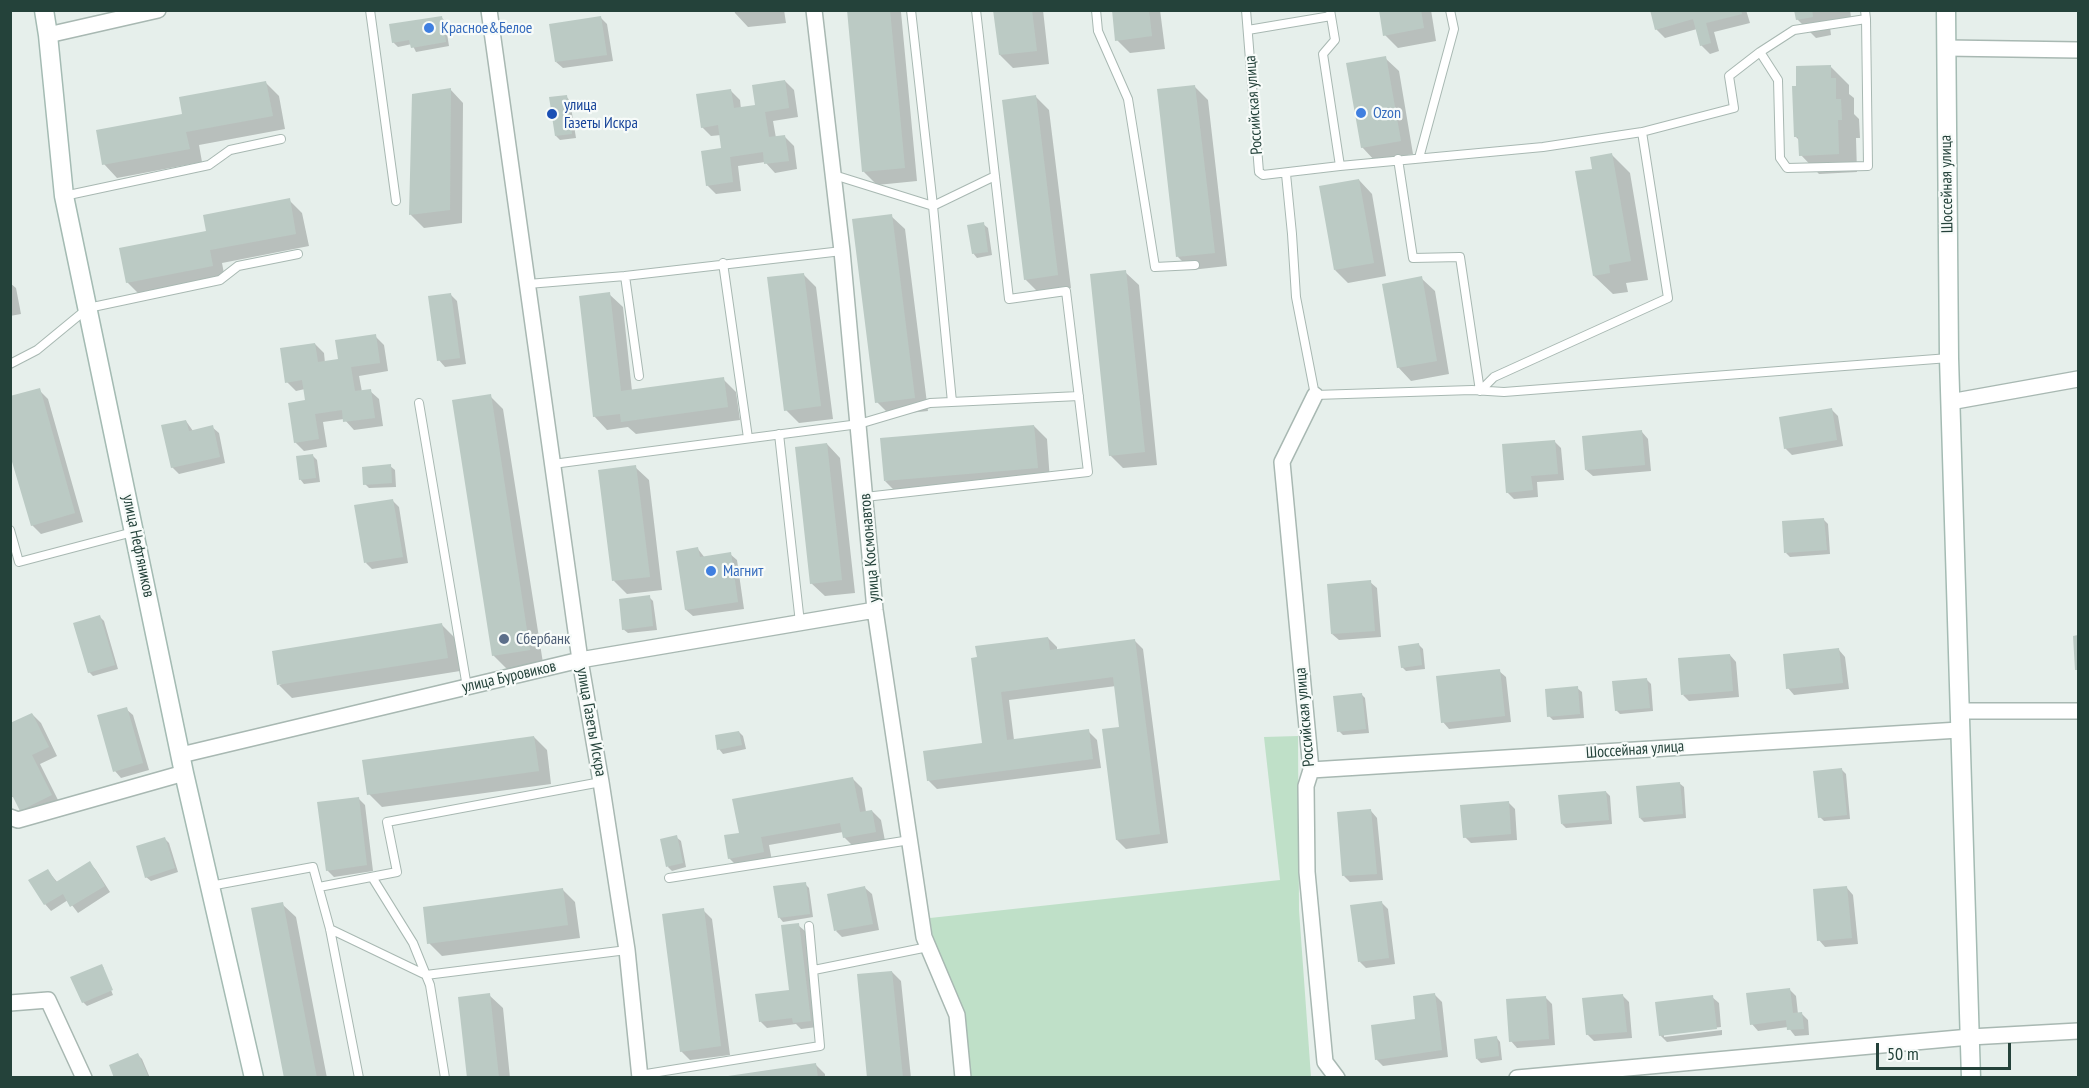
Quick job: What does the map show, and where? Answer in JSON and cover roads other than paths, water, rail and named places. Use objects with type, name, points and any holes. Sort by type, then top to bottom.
[{"type":"street","name":"улица Нефтяников","points":[[44,10],[64,196],[184,773],[254,1077]]},
{"type":"street","points":[[48,35],[158,10]]},
{"type":"street","name":"улица Газеты Искра","points":[[489,10],[580,660],[602,782],[627,950],[640,1076]]},
{"type":"street","name":"улица Космонавтов","points":[[814,10],[842,251],[875,610],[924,937],[957,1015],[963,1077]]},
{"type":"street","name":"Шоссейная улица","points":[[1946,10],[1950,402],[1971,1077]]},
{"type":"street","points":[[1946,48],[2079,50]]},
{"type":"street","points":[[1950,402],[2079,380]]},
{"type":"street","name":"Российская улица","points":[[1315,395],[1282,462],[1311,770],[1306,786],[1307,872],[1325,1062],[1337,1077]]},
{"type":"street","name":"улица Буровиков","points":[[182,755],[580,660],[875,610]]},
{"type":"street","points":[[1959,711],[2079,711]]},
{"type":"street","name":"Шоссейная улица","points":[[1311,770],[1959,730]]},
{"type":"street","points":[[14,818],[184,773]]},
{"type":"street","points":[[10,1003],[48,1000],[84,1077]]},
{"type":"street","points":[[1517,1077],[1970,1037],[2079,1031]]},
{"type":"lane","points":[[370,10],[396,201]]},
{"type":"lane","points":[[911,10],[952,402]]},
{"type":"lane","points":[[865,497],[1088,472],[1066,291],[1009,299],[975,10]]},
{"type":"lane","points":[[1096,10],[1098,31],[1128,99],[1155,267],[1195,265]]},
{"type":"lane","name":"Российская улица","points":[[1246,10],[1259,172],[1263,176],[1398,159],[1544,147],[1642,132],[1734,108],[1729,76],[1760,52]]},
{"type":"lane","points":[[1419,158],[1454,29],[1450,10]]},
{"type":"lane","points":[[1248,30],[1330,13],[1335,40],[1323,54],[1340,166]]},
{"type":"lane","points":[[1865,15],[1868,166],[1787,168],[1780,158],[1778,80],[1760,52],[1794,30],[1865,15]]},
{"type":"lane","points":[[1480,391],[1494,377],[1668,297],[1642,132]]},
{"type":"lane","points":[[64,196],[209,165],[230,150],[281,140]]},
{"type":"lane","points":[[1398,159],[1413,258],[1460,257],[1480,391]]},
{"type":"lane","points":[[1286,174],[1296,297],[1315,395],[1504,392],[1949,358]]},
{"type":"lane","points":[[834,175],[933,206],[995,176]]},
{"type":"lane","points":[[528,284],[625,276],[842,251]]},
{"type":"lane","points":[[10,364],[37,350],[88,308],[220,280],[238,266],[298,254]]},
{"type":"lane","points":[[723,263],[748,438]]},
{"type":"lane","points":[[625,276],[639,376]]},
{"type":"lane","points":[[553,464],[859,424],[930,403],[1078,396]]},
{"type":"lane","points":[[419,403],[467,687]]},
{"type":"lane","points":[[779,434],[800,623]]},
{"type":"lane","points":[[10,530],[19,562],[135,531]]},
{"type":"lane","points":[[319,887],[397,872],[387,822],[602,782]]},
{"type":"lane","points":[[669,878],[909,840]]},
{"type":"lane","points":[[210,886],[313,867],[330,929],[359,1077]]},
{"type":"lane","points":[[372,877],[413,943],[430,985],[445,1077]]},
{"type":"lane","points":[[640,1076],[820,1046],[809,926]]},
{"type":"lane","points":[[330,929],[426,975],[627,950]]},
{"type":"lane","points":[[814,970],[928,947]]},
{"type":"place","name":"Красное&Белое","points":[[429,28]]},
{"type":"place","name":"Ozon","points":[[1361,113]]},
{"type":"place","name":"улица Газеты Искра","points":[[552,114]]},
{"type":"place","name":"Магнит","points":[[711,571]]},
{"type":"place","name":"Сбербанк","points":[[504,639]]}]
